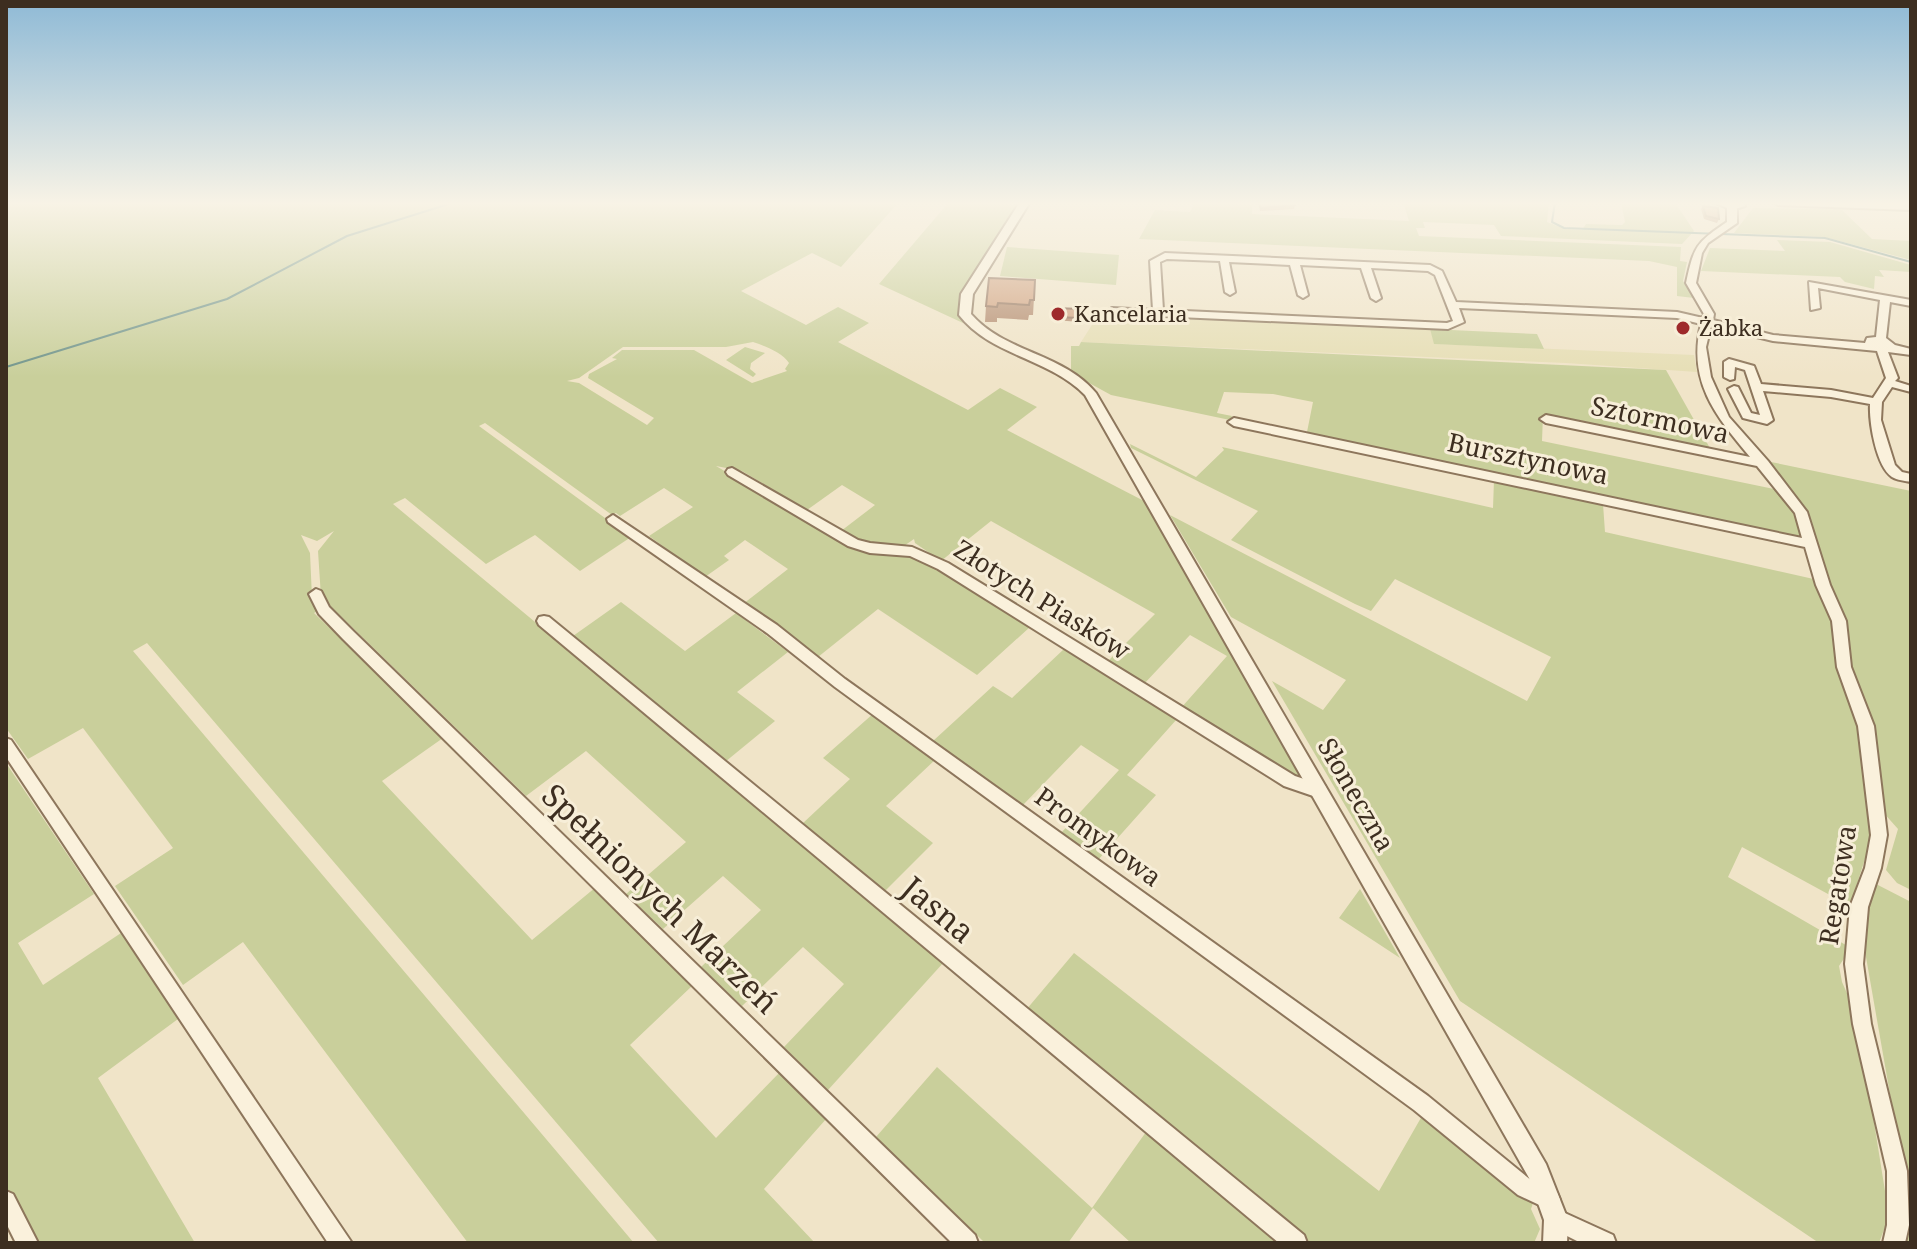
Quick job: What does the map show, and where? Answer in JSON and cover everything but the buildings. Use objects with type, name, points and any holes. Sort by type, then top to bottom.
[{"type":"street","name":"Słoneczna","points":[[989,260],[964,300],[965,315],[979,328],[1082,384],[1528,1153],[1554,1221]]},
{"type":"street","points":[[1156,260],[1158,313]]},
{"type":"street","points":[[1224,260],[1230,292]]},
{"type":"street","points":[[1112,311],[1448,326],[1459,322],[1434,269],[1254,260]]},
{"type":"street","points":[[1696,260],[1691,283],[1708,308],[1707,323]]},
{"type":"street","points":[[1294,262],[1303,295]]},
{"type":"street","points":[[1365,265],[1376,298]]},
{"type":"street","points":[[1815,308],[1813,284],[1911,303]]},
{"type":"street","points":[[1885,298],[1881,345],[1892,371],[1889,383],[1876,402],[1875,420],[1889,467],[1898,475],[1911,478]]},
{"type":"street","points":[[1452,305],[1665,314],[1782,339],[1881,345],[1911,352]]},
{"type":"street","name":"Regatowa","points":[[1707,323],[1701,347],[1710,390],[1724,418],[1797,504],[1839,621],[1844,667],[1866,726],[1879,835],[1873,868],[1859,907],[1854,964],[1862,1024],[1897,1171],[1898,1225],[1894,1243]]},
{"type":"street","points":[[1729,362],[1750,368],[1755,387],[1769,417],[1765,421],[1745,414],[1732,383],[1729,362]]},
{"type":"street","points":[[1889,383],[1911,389]]},
{"type":"street","points":[[1755,387],[1841,392],[1876,402]]},
{"type":"street","name":"Sztormowa","points":[[1546,419],[1763,462]]},
{"type":"street","name":"Bursztynowa","points":[[1234,422],[1811,544]]},
{"type":"street","name":"Złotych Piasków","points":[[732,472],[853,543],[912,552],[943,566],[1290,781],[1319,791]]},
{"type":"street","name":"Promykowa","points":[[613,519],[772,629],[840,683],[1421,1103],[1525,1188],[1554,1221]]},
{"type":"street","name":"Spełnionych Marzeń","points":[[316,594],[324,610],[348,635],[967,1243]]},
{"type":"street","name":"Jasna","points":[[544,621],[1296,1243]]},
{"type":"street","points":[[6,744],[341,1243]]},
{"type":"street","points":[[6,1201],[27,1243]]},
{"type":"street","points":[[1554,1221],[1605,1243]]},
{"type":"shaded area","points":[[1099,314],[1430,329],[1435,344],[1694,355],[1697,372],[1566,363],[1081,342]]},
{"type":"green space","points":[[6,260],[798,260],[741,291],[806,325],[838,307],[869,323],[838,342],[968,410],[1000,388],[1037,407],[1007,430],[1144,501],[1299,775],[1295,777],[1181,708],[1227,656],[1190,635],[1143,685],[1107,662],[1155,614],[991,521],[941,561],[915,543],[914,539],[901,548],[862,544],[841,531],[875,505],[842,485],[807,510],[742,471],[716,466],[862,552],[913,555],[942,569],[1030,627],[977,675],[878,609],[818,657],[743,604],[788,569],[745,540],[724,556],[729,560],[705,577],[649,536],[693,507],[664,488],[620,516],[616,513],[612,515],[485,423],[479,426],[631,537],[580,571],[535,535],[486,564],[405,498],[393,504],[944,962],[828,1090],[784,1047],[844,984],[803,947],[742,1006],[701,967],[761,910],[723,876],[663,929],[626,894],[686,842],[586,751],[526,796],[321,597],[318,551],[334,531],[317,541],[301,535],[310,553],[312,598],[319,610],[314,613],[443,738],[382,781],[532,940],[596,887],[692,986],[630,1045],[716,1138],[780,1072],[827,1118],[764,1189],[815,1243],[659,1243],[147,643],[133,651],[634,1243],[468,1243],[243,942],[183,985],[115,886],[173,848],[83,728],[28,759],[6,728]],"holes":[[[753,342],[773,350],[789,363],[785,369],[787,371],[752,383],[694,350],[622,350],[612,358],[617,359],[589,374],[588,378],[654,418],[647,425],[579,383],[567,381],[579,378],[623,347],[726,347]]]},
{"type":"green space","points":[[827,260],[847,260],[841,267]]},
{"type":"green space","points":[[899,260],[984,260],[958,308],[963,323],[879,284]]},
{"type":"green space","points":[[1004,260],[1118,260],[1116,285],[1000,276]]},
{"type":"green space","points":[[1632,260],[1687,262],[1683,281],[1694,298],[1677,296],[1677,267]]},
{"type":"green space","points":[[1705,260],[1894,260],[1911,265],[1911,272],[1879,270],[1884,277],[1875,276],[1874,289],[1845,282],[1840,277],[1701,271]]},
{"type":"green space","points":[[1430,329],[1537,334],[1544,349],[1434,344]]},
{"type":"green space","points":[[1081,342],[1666,370],[1711,450],[1543,415],[1542,441],[1784,491],[1800,519],[1803,538],[1307,432],[1313,402],[1273,394],[1224,392],[1217,413],[1232,416],[1230,420],[1111,395],[1071,373],[1071,346],[1079,346]]},
{"type":"green space","points":[[745,347],[765,353],[751,363],[750,369],[756,374],[753,377],[726,360]]},
{"type":"green space","points":[[1130,444],[1196,477],[1224,450],[1222,447],[1493,508],[1494,480],[1603,504],[1605,532],[1818,580],[1833,619],[1840,668],[1862,740],[1872,811],[1871,840],[1850,906],[1742,847],[1728,877],[1851,948],[1839,966],[1842,982],[1857,1016],[1889,1216],[1879,1243],[1819,1243],[1460,1001],[1272,681],[1323,710],[1346,680],[1231,617],[1170,515],[1527,701],[1551,657],[1395,579],[1371,611],[1355,604],[1231,540],[1258,511],[1131,448]]},
{"type":"green space","points":[[1771,462],[1911,491],[1911,890],[1897,883],[1886,870],[1898,829],[1882,811],[1824,567],[1803,506]]},
{"type":"green space","points":[[621,602],[685,651],[736,613],[788,652],[737,692],[775,721],[725,762],[573,636]]},
{"type":"green space","points":[[1064,649],[1177,719],[1127,775],[1156,795],[1098,860],[1061,833],[1119,770],[1081,745],[1023,805],[933,741],[993,686],[1012,698]]},
{"type":"green space","points":[[874,713],[936,759],[886,806],[933,843],[884,892],[802,824],[850,779],[823,758]]},
{"type":"green space","points":[[6,763],[94,894],[18,943],[43,985],[121,933],[178,1019],[98,1078],[195,1243],[36,1243],[6,1186]]},
{"type":"green space","points":[[1876,884],[1911,902],[1911,1243],[1901,1243],[1904,1174],[1863,940],[1865,896]]},
{"type":"green space","points":[[1360,889],[1400,958],[1339,918]]},
{"type":"green space","points":[[1074,953],[1379,1191],[1422,1116],[1533,1203],[1531,1209],[1540,1229],[1534,1243],[1311,1243],[1026,1010]]},
{"type":"green space","points":[[937,1067],[1092,1208],[1146,1132],[1278,1243],[1131,1243],[1093,1208],[1068,1243],[985,1243],[876,1137]]},
{"type":"waterway","points":[[6,367],[227,299],[301,260]]},
{"type":"waterway","points":[[1905,260],[1911,262]]},
{"type":"place","name":"Kancelaria","points":[[1058,314]]},
{"type":"place","name":"Żabka","points":[[1683,328]]}]
